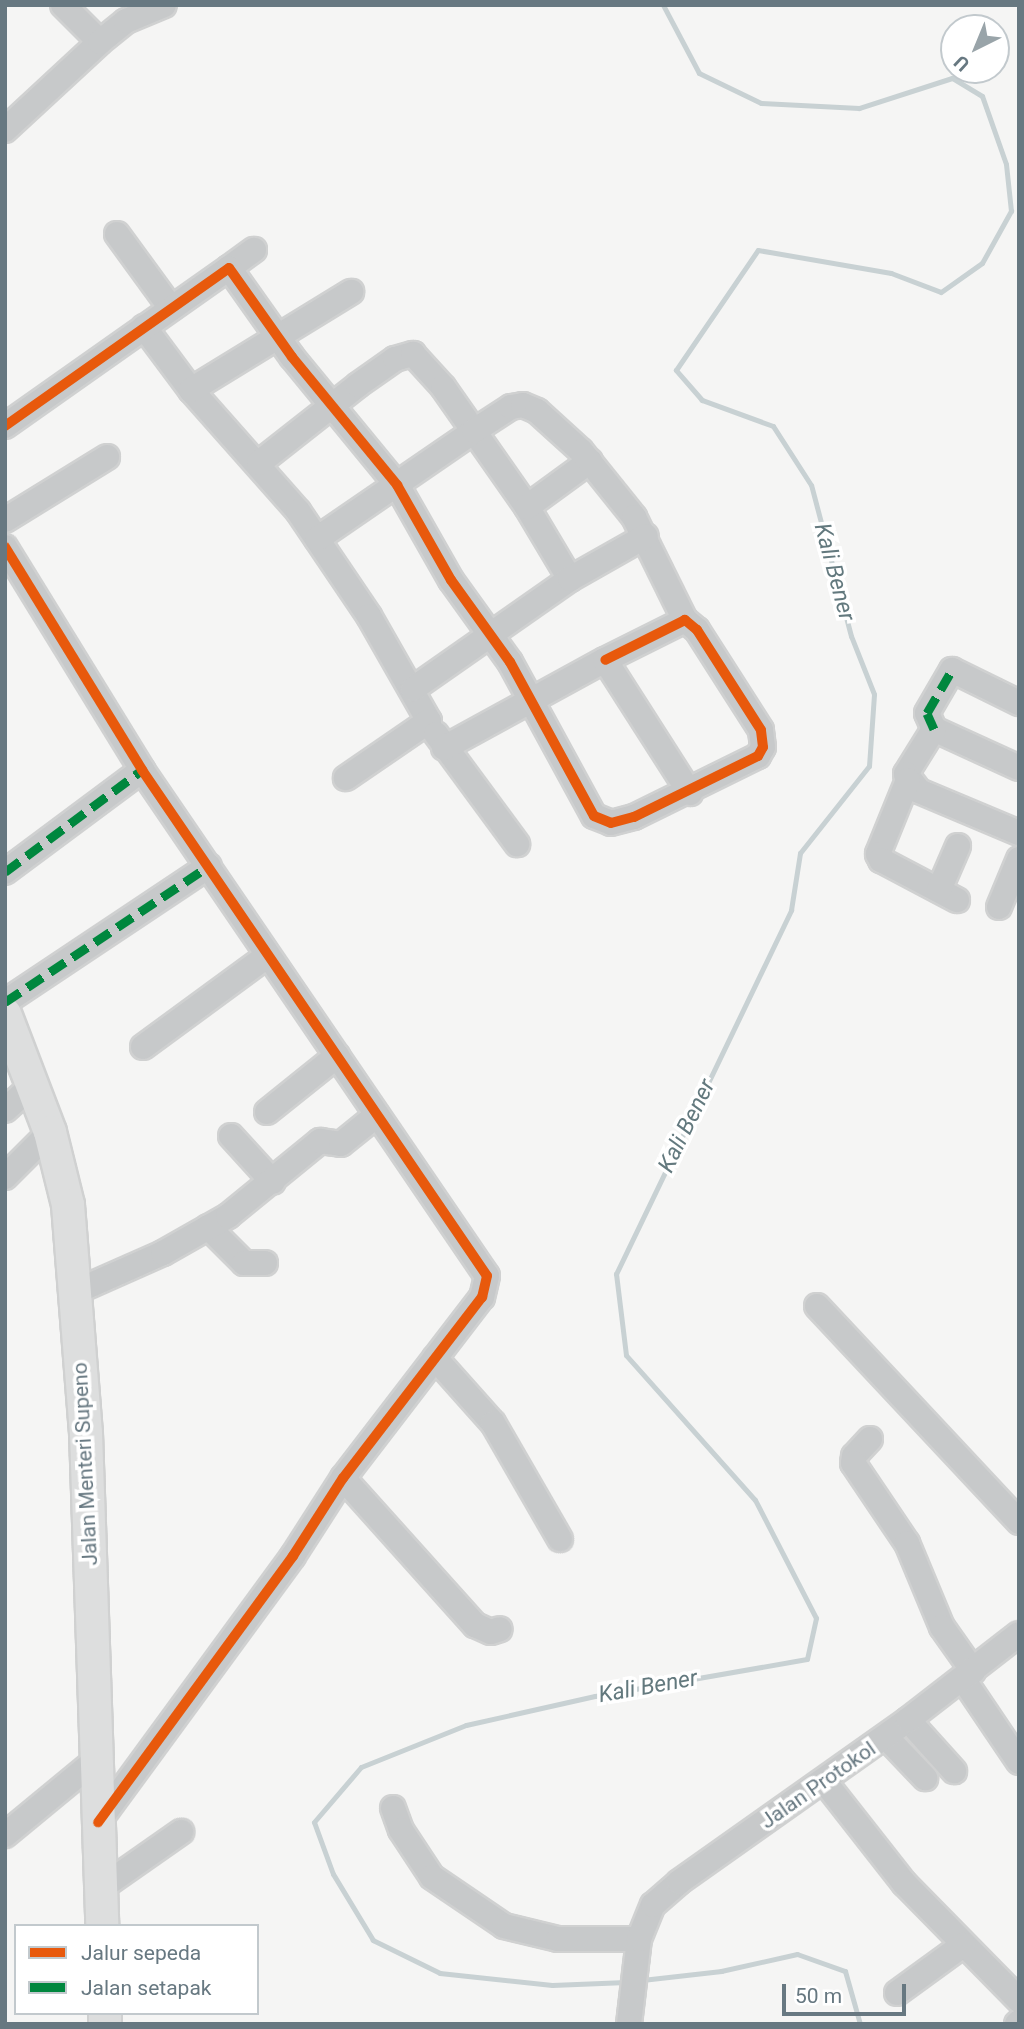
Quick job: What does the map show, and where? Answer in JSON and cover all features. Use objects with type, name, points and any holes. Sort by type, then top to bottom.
[{"type":"main road","name":"Jalan Menteri Supeno","points":[[5,1013],[50,1132],[68,1205],[86,1433],[102,1924]]},
{"type":"street","points":[[62,5],[100,42]]},
{"type":"street","points":[[5,130],[100,42],[127,22],[164,5]]},
{"type":"street","points":[[117,234],[171,308]]},
{"type":"street","points":[[5,426],[254,250]]},
{"type":"street","points":[[229,268],[278,338],[397,485],[451,580],[531,699],[590,809],[601,821],[634,817],[690,793],[751,763],[763,747],[763,739],[697,631],[685,620],[646,536],[590,461],[537,411],[523,405],[511,407],[474,431],[397,485],[317,539]]},
{"type":"street","points":[[191,390],[351,292]]},
{"type":"street","points":[[144,327],[191,390],[259,463],[317,539],[413,689],[444,748],[517,844]]},
{"type":"street","points":[[259,463],[395,359],[413,354],[474,431],[527,507],[570,579]]},
{"type":"street","points":[[5,520],[107,457]]},
{"type":"street","points":[[527,507],[590,461]]},
{"type":"street","points":[[413,689],[570,579],[646,536]]},
{"type":"street","points":[[5,547],[15,585],[487,1276],[482,1297],[343,1478],[293,1556],[98,1822]]},
{"type":"street","points":[[444,748],[531,699],[685,620]]},
{"type":"street","points":[[605,660],[690,793]]},
{"type":"street","points":[[1019,703],[951,670],[928,713],[934,729],[1019,768]]},
{"type":"street","points":[[346,778],[429,721]]},
{"type":"street","points":[[934,729],[909,767],[908,780],[878,854],[881,860],[948,895],[958,846]]},
{"type":"street","points":[[5,872],[142,770]]},
{"type":"street","points":[[908,780],[919,791],[1019,833]]},
{"type":"street","points":[[999,906],[1019,859]]},
{"type":"street","points":[[5,1002],[209,866]]},
{"type":"street","points":[[143,1047],[267,956]]},
{"type":"street","points":[[267,1112],[337,1056]]},
{"type":"street","points":[[5,1110],[33,1085]]},
{"type":"street","points":[[75,1292],[163,1253],[208,1227],[273,1182],[320,1141],[341,1144],[377,1115]]},
{"type":"street","points":[[5,1177],[50,1132]]},
{"type":"street","points":[[231,1136],[273,1182]]},
{"type":"street","points":[[208,1227],[244,1263],[264,1263]]},
{"type":"street","points":[[817,1306],[1019,1521]]},
{"type":"street","points":[[435,1358],[493,1423],[560,1539]]},
{"type":"street","points":[[870,1439],[853,1456],[853,1463],[907,1543],[942,1627],[1019,1762]]},
{"type":"street","points":[[343,1478],[475,1625],[491,1632],[500,1629]]},
{"type":"street","name":"Jalan Protokol","points":[[630,2018],[638,1944],[653,1905],[663,1895],[886,1737],[1019,1634]]},
{"type":"street","points":[[908,1720],[954,1771]]},
{"type":"street","points":[[886,1737],[925,1778]]},
{"type":"street","points":[[5,1835],[96,1760]]},
{"type":"street","points":[[824,1781],[904,1883],[1019,2000]]},
{"type":"street","points":[[393,1808],[401,1830],[432,1877],[504,1926],[558,1939],[638,1944]]},
{"type":"street","points":[[101,1888],[181,1832]]},
{"type":"street","points":[[897,1993],[963,1945]]},
{"type":"waterway","name":"Kali Bener","points":[[626,1982],[552,1985],[440,1973],[373,1940],[333,1874],[314,1822],[361,1767],[466,1725],[595,1696],[807,1659],[816,1618],[755,1500],[626,1355],[616,1274],[791,910],[800,853],[869,766],[874,694],[851,636],[811,485],[773,426],[702,400],[676,370],[758,250],[891,273],[941,292],[982,263],[1011,211],[1006,164],[982,96],[952,78],[859,108],[761,103],[699,73],[663,5]]},
{"type":"waterway","name":"Kali Bener","points":[[642,1980],[721,1971],[797,1954],[845,1971],[860,2024]]},
{"type":"marked path","points":[[934,729],[927,713],[952,670]]},
{"type":"marked path","points":[[5,872],[142,770]]},
{"type":"marked path","points":[[5,1002],[209,866]]},
{"type":"cycle path","points":[[5,426],[229,268],[292,357],[397,485],[451,580],[510,662],[594,816],[611,823],[634,817],[758,756],[763,747],[761,730],[697,630],[685,620],[605,660]]},
{"type":"cycle path","points":[[5,547],[142,770],[487,1276],[482,1297],[343,1478],[293,1556],[98,1822]]}]
